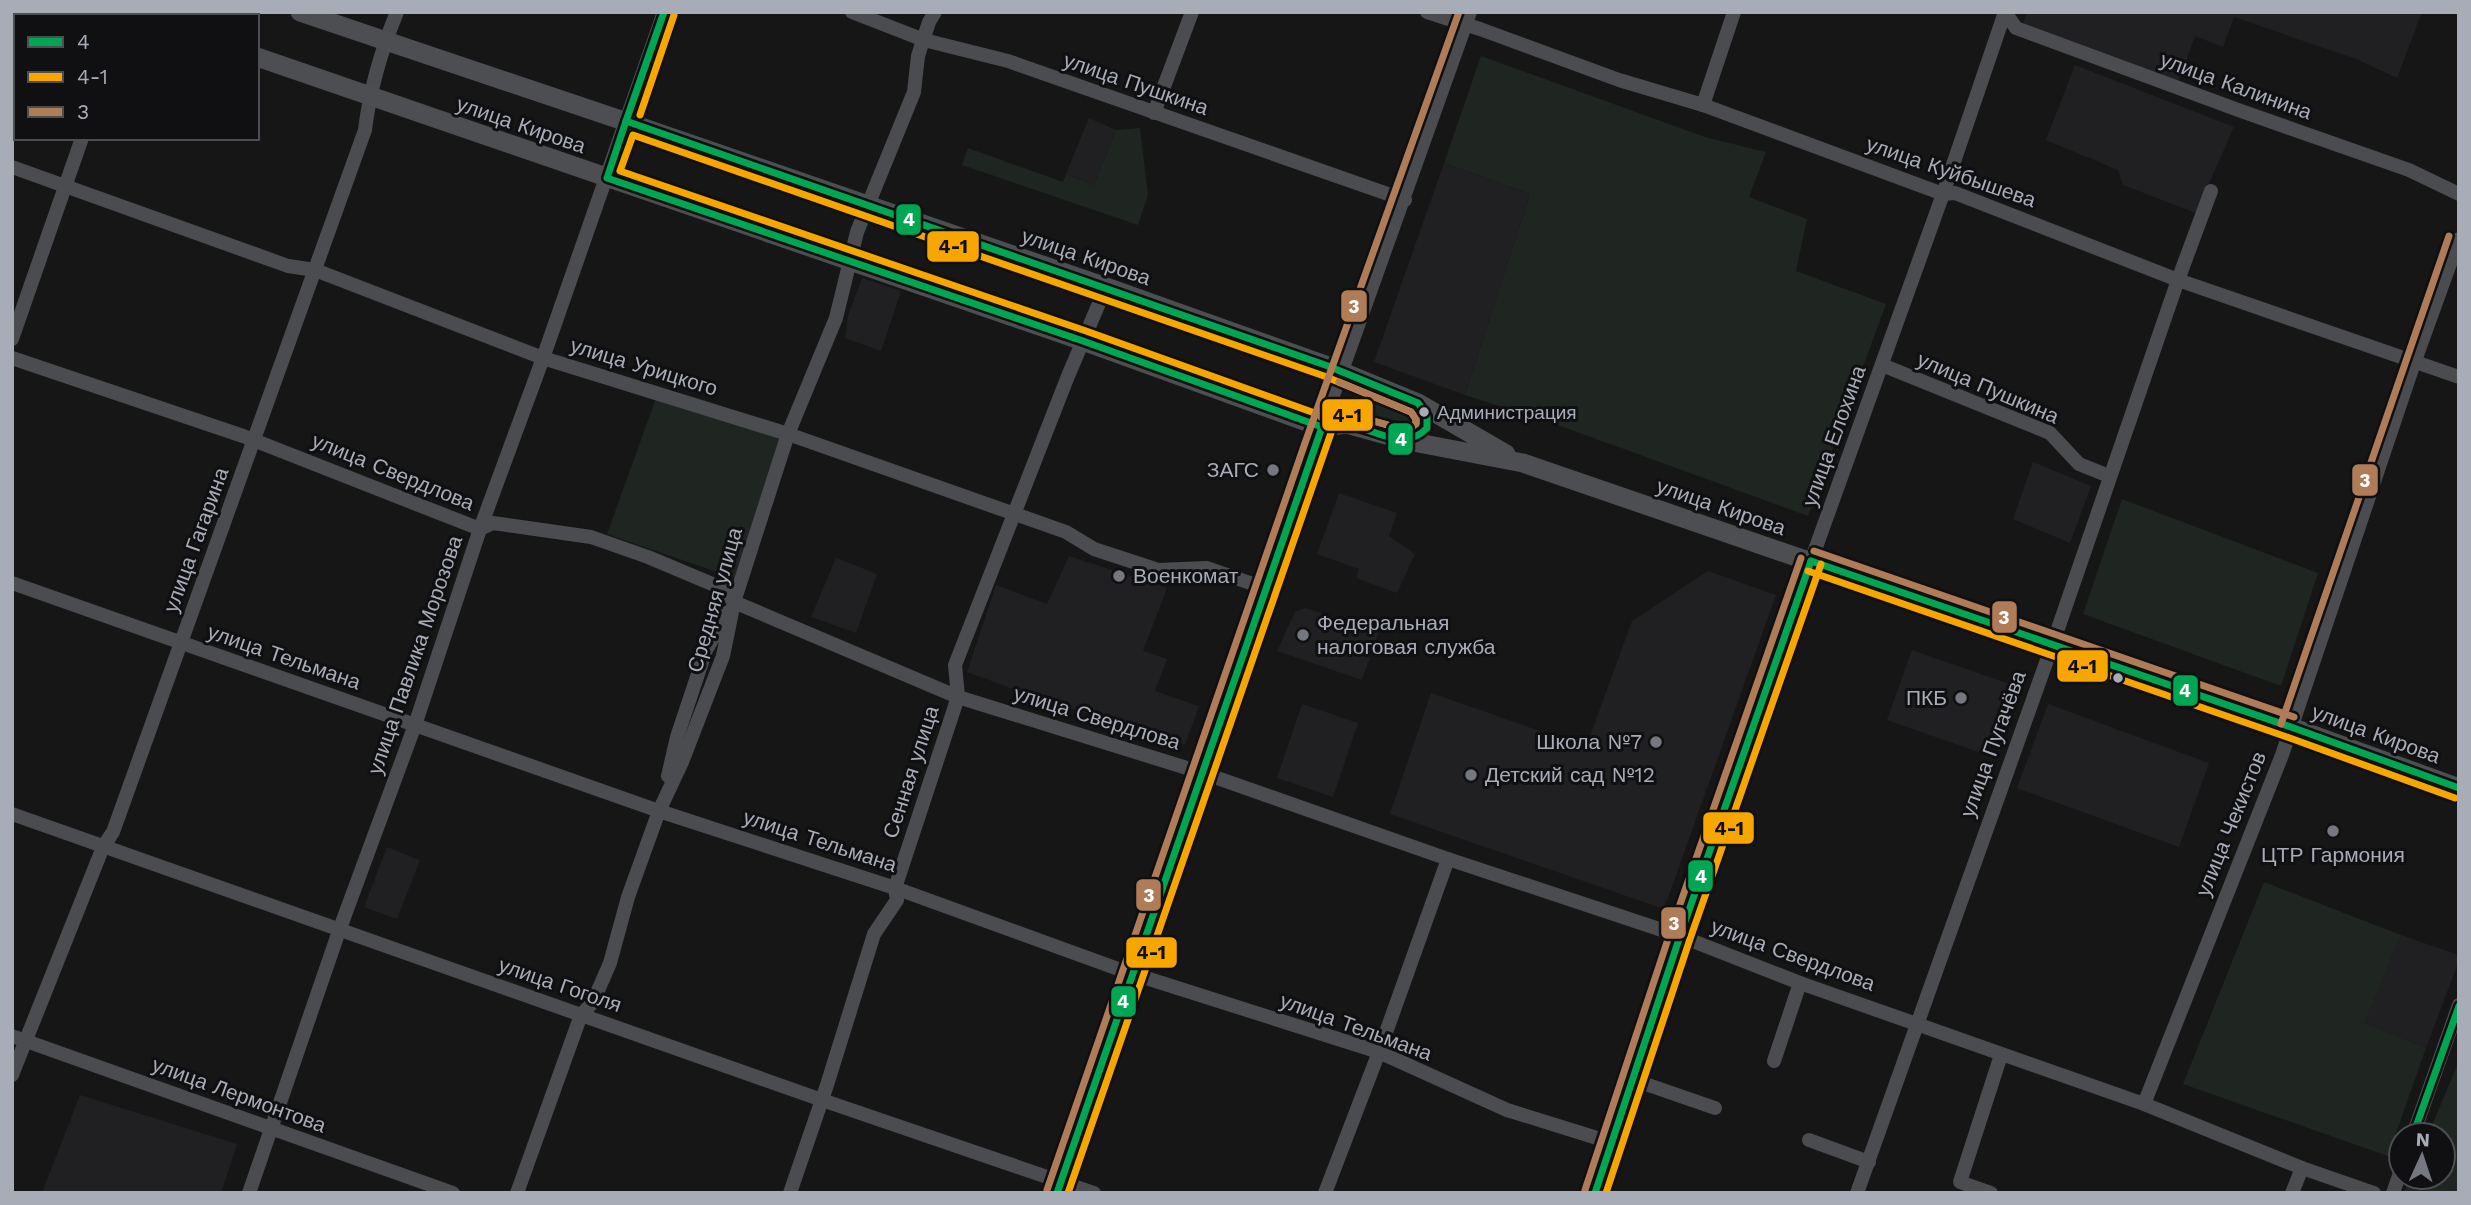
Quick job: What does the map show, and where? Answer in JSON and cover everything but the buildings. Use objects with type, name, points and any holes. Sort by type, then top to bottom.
[{"type":"main road","name":"улица Кирова","points":[[300,12],[1106,287],[1343,372],[1418,403],[1522,463]]},
{"type":"main road","name":"улица Кирова","points":[[259,58],[1083,341],[1322,427],[1347,424],[1408,441],[1522,463],[2291,727],[2459,788]]},
{"type":"main road","points":[[1408,441],[1418,437],[1427,428],[1427,416],[1418,403]]},
{"type":"street","name":"улица Гагарина","points":[[12,1075],[103,847],[113,832],[365,130],[369,97],[397,12]]},
{"type":"street","name":"улица Павлика Морозова","points":[[249,1193],[340,930],[415,725],[480,529],[664,12]]},
{"type":"street","name":"улица Пушкина","points":[[852,12],[924,40],[1008,61],[1405,200]]},
{"type":"street","name":"Средняя улица","points":[[517,1193],[581,1015],[593,1002],[610,963],[628,897],[659,811],[682,762],[723,656],[734,602],[788,434],[836,318],[849,261],[867,205],[914,92],[918,56],[935,12]]},
{"type":"street","points":[[1154,113],[1192,12]]},
{"type":"street","name":"улица Куйбышева","points":[[1427,12],[1468,18],[1619,80],[1703,105],[1943,194],[1955,192],[2178,280],[2459,377]]},
{"type":"street","points":[[1703,105],[1734,12]]},
{"type":"street","name":"улица Елохина","points":[[1595,1193],[1680,936],[2005,12]]},
{"type":"street","name":"улица Калинина","points":[[2005,12],[2016,28],[2409,170],[2459,194]]},
{"type":"street","points":[[1059,1187],[1322,427],[1468,18]]},
{"type":"street","points":[[12,339],[81,140]]},
{"type":"street","name":"улица Урицкого","points":[[12,167],[288,266],[315,270],[543,358],[788,434],[1066,532],[1094,549],[1158,570],[1207,568],[1253,584],[1267,586]]},
{"type":"street","name":"улица Пугачёва","points":[[1857,1193],[2211,191]]},
{"type":"street","name":"улица Чекистов","points":[[2144,1104],[2291,727],[2414,363],[2459,239]]},
{"type":"street","name":"Сенная улица","points":[[790,1193],[874,934],[897,900],[895,888],[958,697],[955,665],[1013,514],[1106,287]]},
{"type":"street","name":"улица Свердлова","points":[[12,358],[254,440],[480,529],[493,523],[591,537],[648,557],[724,589],[734,602],[958,697],[1203,773],[1448,859],[1680,936],[2001,1055],[2144,1104],[2302,1168],[2374,1193]]},
{"type":"street","name":"улица Пушкина","points":[[1882,365],[2050,433],[2079,464],[2109,476]]},
{"type":"street","name":"улица Тельмана","points":[[12,583],[659,811],[895,888],[1133,974],[1379,1052],[1507,1110],[1613,1143]]},
{"type":"street","name":"улица Гоголя","points":[[12,814],[822,1100],[1059,1187],[1094,1193]]},
{"type":"street","points":[[1325,1193],[1448,859]]},
{"type":"street","points":[[1774,1061],[1800,982]]},
{"type":"street","points":[[2418,1121],[2459,1005]]},
{"type":"street","name":"улица Лермонтова","points":[[12,1036],[453,1193]]},
{"type":"street","points":[[1991,1193],[1960,1182],[2001,1055]]},
{"type":"street","points":[[1634,1080],[1715,1108]]},
{"type":"street","points":[[1809,1140],[1868,1162]]},
{"type":"street","points":[[2292,1193],[2302,1168]]},
{"type":"shaded area","points":[[2027,12],[2422,12],[2397,78],[2356,59],[2234,17],[2223,47],[2195,36],[2178,83],[2023,24]]},
{"type":"shaded area","points":[[1481,56],[1705,137],[1766,152],[1749,197],[1807,219],[1796,271],[1886,304],[1808,516],[1555,424],[1465,395],[1530,194],[1444,163]]},
{"type":"shaded area","points":[[2075,65],[2234,127],[2196,213],[2123,185],[2118,170],[2046,140]]},
{"type":"shaded area","points":[[1089,118],[1116,130],[1094,185],[1066,174]]},
{"type":"shaded area","points":[[1140,128],[1148,195],[1138,225],[962,165],[968,148],[1063,182],[1066,174],[1094,185],[1116,130]]},
{"type":"shaded area","points":[[1444,163],[1530,194],[1465,395],[1374,362]]},
{"type":"shaded area","points":[[862,278],[901,291],[881,351],[845,338],[848,316]]},
{"type":"shaded area","points":[[1364,392],[1412,409],[1417,416],[1413,427],[1404,429],[1354,412],[1350,405],[1351,400],[1356,394]]},
{"type":"shaded area","points":[[656,398],[781,439],[734,578],[607,534]]},
{"type":"shaded area","points":[[2033,462],[2091,486],[2070,543],[2013,519]]},
{"type":"shaded area","points":[[1339,493],[1397,513],[1389,536],[1415,554],[1397,593],[1356,578],[1359,569],[1317,554]]},
{"type":"shaded area","points":[[2122,499],[2318,573],[2281,686],[2083,614]]},
{"type":"shaded area","points":[[1069,556],[1167,588],[1143,651],[1167,659],[1155,691],[1199,706],[1185,745],[1035,697],[967,672],[996,585],[1047,604]]},
{"type":"shaded area","points":[[836,558],[877,574],[856,633],[811,617]]},
{"type":"shaded area","name":"Школа №7","points":[[1708,571],[1776,595],[1664,909],[1390,814],[1431,693],[1586,747],[1632,621]]},
{"type":"shaded area","points":[[1305,608],[1379,631],[1362,680],[1277,651],[1295,612]]},
{"type":"shaded area","points":[[1912,650],[2012,685],[1987,755],[1887,720]]},
{"type":"shaded area","points":[[1302,704],[1358,723],[1333,797],[1277,778]]},
{"type":"shaded area","points":[[2048,704],[2209,763],[2179,847],[2017,788]]},
{"type":"shaded area","points":[[387,847],[420,860],[397,919],[364,907]]},
{"type":"shaded area","points":[[2264,882],[2401,935],[2364,1023],[2426,1048],[2400,1121],[2387,1121],[2387,1156],[2183,1084]]},
{"type":"shaded area","points":[[2401,935],[2459,955],[2426,1048],[2363,1023]]},
{"type":"shaded area","points":[[2459,1061],[2459,1193],[2404,1193],[2457,1191],[2457,1121],[2434,1121]]},
{"type":"shaded area","points":[[80,1095],[237,1144],[221,1193],[42,1193]]},
{"type":"transit line","name":"4","points":[[626,121],[664,12]]},
{"type":"transit line","name":"3","points":[[1047,1190],[1305,443],[1459,12]]},
{"type":"transit line","name":"4-1","points":[[640,115],[674,15]]},
{"type":"transit line","name":"4","points":[[626,121],[1328,366],[1418,403],[1427,416],[1427,428],[1418,435],[1400,439],[1350,425],[1322,427],[1083,341],[607,178],[626,121]]},
{"type":"transit line","name":"4-1","points":[[633,135],[1324,376],[1411,412],[1416,424],[1409,429],[1402,429],[1352,415],[1323,416],[1086,331],[620,171],[633,135]]},
{"type":"transit line","name":"3","points":[[2281,724],[2449,236]]},
{"type":"transit line","name":"3","points":[[1321,417],[1348,414],[1402,429],[1409,429],[1416,424],[1411,412],[1339,382]]},
{"type":"transit line","name":"4","points":[[1057,1193],[1322,427]]},
{"type":"transit line","name":"4-1","points":[[1068,1193],[1332,430]]},
{"type":"transit line","name":"3","points":[[1814,551],[2294,717]]},
{"type":"transit line","name":"3","points":[[1585,1190],[1670,933],[1801,558]]},
{"type":"transit line","name":"4","points":[[1811,561],[2459,788]]},
{"type":"transit line","name":"4","points":[[1595,1193],[1680,936],[1811,561]]},
{"type":"transit line","name":"4-1","points":[[1606,1193],[1690,939],[1821,564]]},
{"type":"transit line","name":"4-1","points":[[1808,571],[2455,798]]},
{"type":"transit line","name":"4","points":[[2418,1121],[2459,1006]]},
{"type":"place","name":"Администрация","points":[[1424,412]]},
{"type":"place","name":"ЗАГС","points":[[1273,470]]},
{"type":"place","name":"Военкомат","points":[[1119,576]]},
{"type":"place","name":"Федеральная налоговая служба","points":[[1303,635]]},
{"type":"place","name":"ПКБ","points":[[1961,698]]},
{"type":"place","name":"Школа №7","points":[[1656,742]]},
{"type":"place","name":"Детский сад №12","points":[[1471,775]]},
{"type":"place","name":"ЦТР Гармония","points":[[2333,831]]}]
